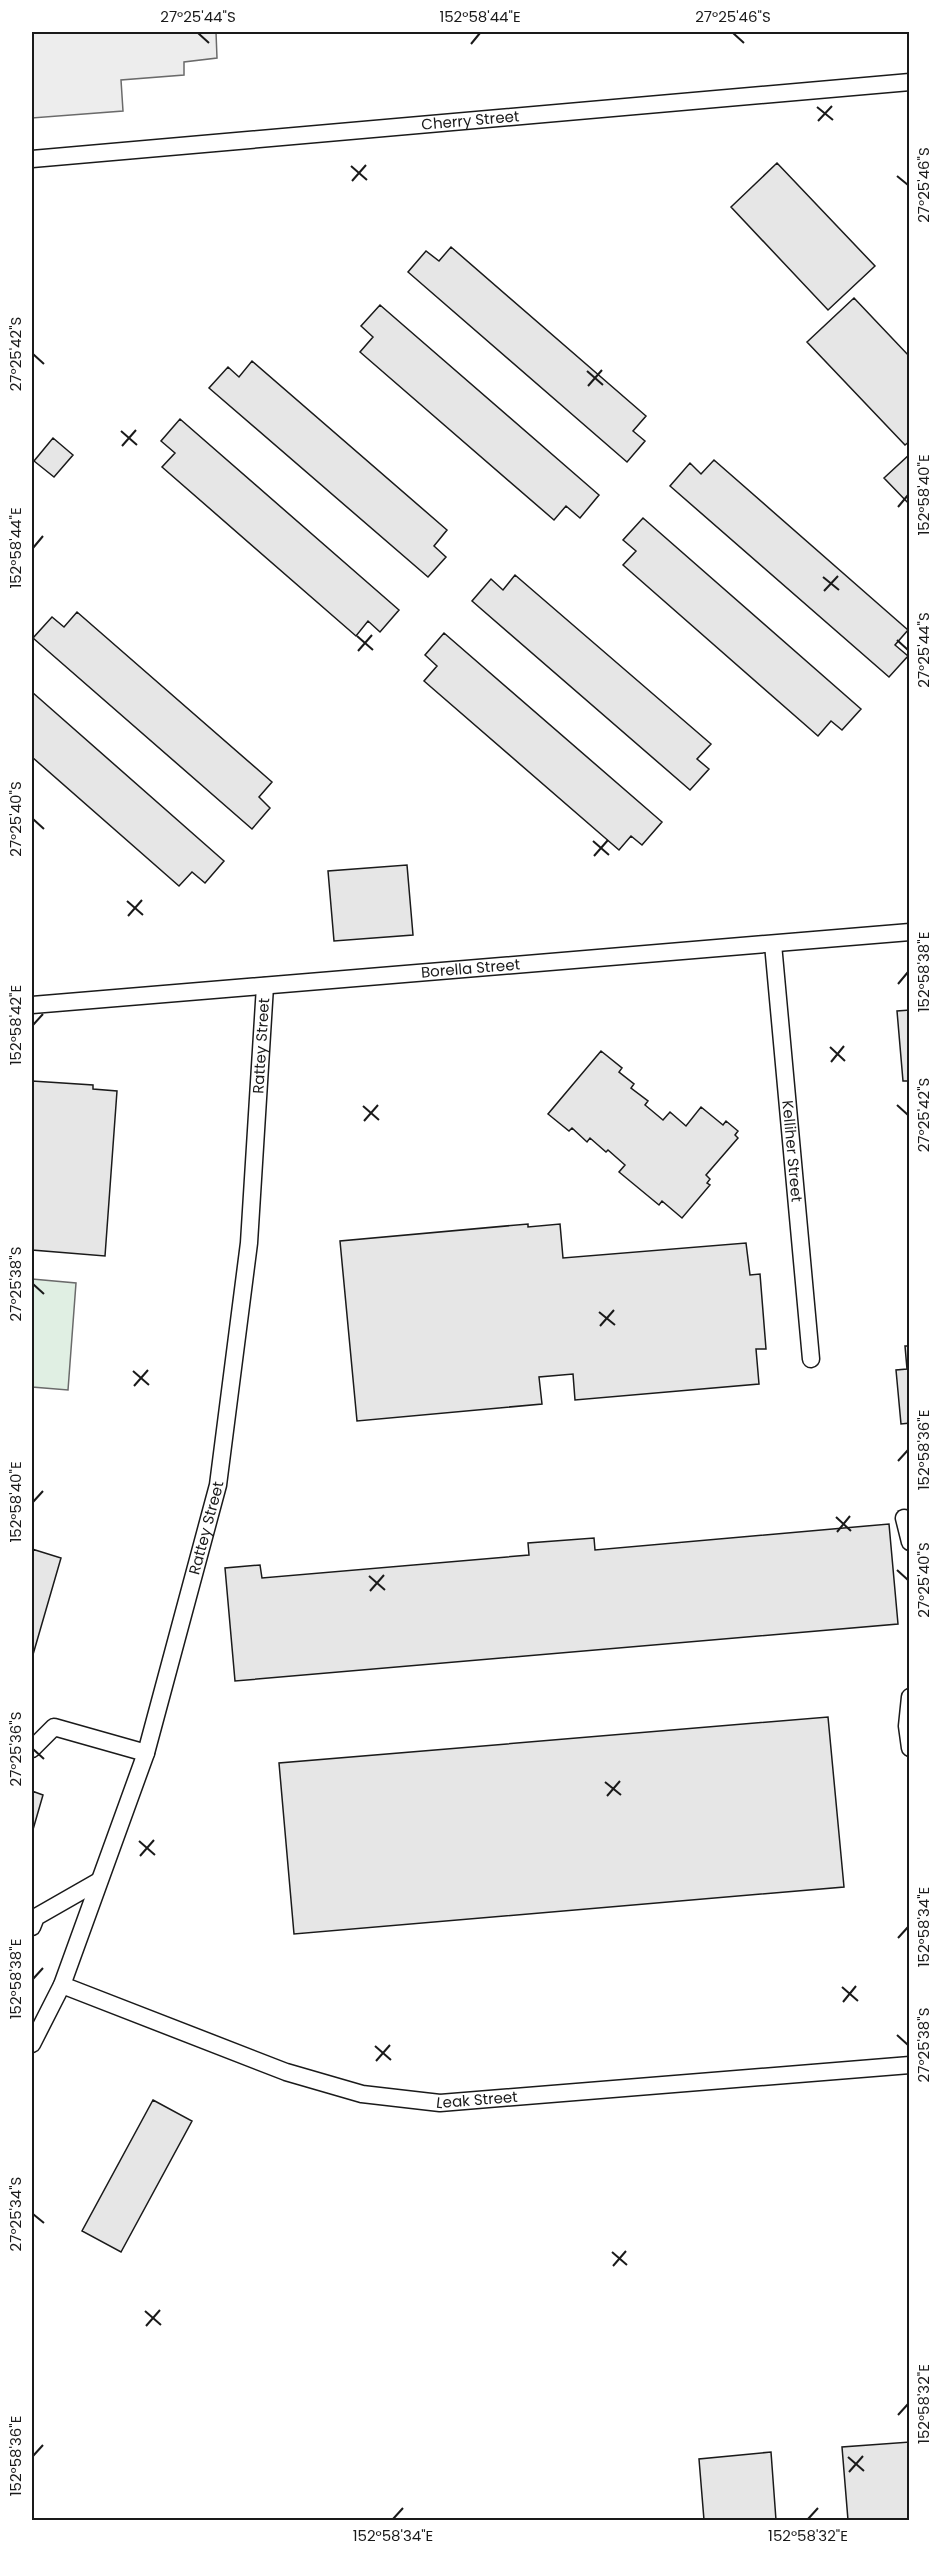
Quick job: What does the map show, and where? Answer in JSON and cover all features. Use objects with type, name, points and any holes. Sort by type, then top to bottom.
[{"type":"lane","name":"Cherry Street","points":[[32,159],[909,82]]},
{"type":"lane","name":"Borella Street","points":[[32,1005],[909,932]]},
{"type":"lane","name":"Kelliher Street","points":[[773,944],[811,1359]]},
{"type":"lane","name":"Rattey Street","points":[[32,2044],[62,1985],[146,1753],[218,1485],[249,1243],[265,986]]},
{"type":"lane","points":[[903,1518],[909,1542]]},
{"type":"lane","points":[[909,1696],[909,1748]]},
{"type":"lane","points":[[32,1749],[54,1727],[146,1753]]},
{"type":"lane","points":[[32,1927],[36,1917],[99,1881]]},
{"type":"lane","name":"Leak Street","points":[[62,1985],[286,2072],[362,2094],[440,2103],[909,2066]]},
{"type":"green space","points":[[32,1279],[76,1283],[68,1390],[32,1387]]},
{"type":"shaded area","points":[[32,32],[216,32],[217,58],[184,62],[184,75],[121,80],[123,111],[32,118]]},
{"type":"building","points":[[777,163],[875,266],[828,310],[731,207]]},
{"type":"building","points":[[451,247],[646,416],[633,431],[645,441],[627,462],[408,272],[426,251],[439,261]]},
{"type":"building","points":[[854,298],[910,357],[910,441],[905,445],[807,342]]},
{"type":"building","points":[[380,305],[599,495],[580,518],[566,506],[554,520],[360,352],[373,337],[361,326]]},
{"type":"building","points":[[252,361],[447,530],[434,546],[446,557],[428,577],[209,388],[228,367],[239,377]]},
{"type":"building","points":[[180,419],[399,610],[380,632],[368,621],[356,636],[162,467],[175,453],[161,441]]},
{"type":"building","points":[[53,438],[73,455],[54,477],[34,461]]},
{"type":"building","points":[[910,454],[910,505],[884,478]]},
{"type":"building","points":[[714,460],[908,630],[895,645],[908,656],[889,677],[670,486],[690,463],[701,474]]},
{"type":"building","points":[[643,518],[861,709],[842,730],[831,721],[818,736],[623,565],[636,551],[623,540]]},
{"type":"building","points":[[515,575],[711,744],[697,759],[709,769],[690,790],[472,601],[491,579],[503,590]]},
{"type":"building","points":[[77,612],[272,782],[259,797],[270,808],[252,829],[33,638],[52,617],[64,627]]},
{"type":"building","points":[[444,633],[662,822],[642,845],[631,836],[619,850],[424,681],[437,666],[425,655]]},
{"type":"building","points":[[32,692],[224,861],[205,883],[192,872],[179,886],[32,757]]},
{"type":"building","points":[[407,865],[413,935],[334,941],[328,871]]},
{"type":"building","points":[[910,1010],[910,1081],[903,1081],[897,1011]]},
{"type":"building","points":[[601,1051],[622,1068],[619,1072],[634,1084],[631,1088],[648,1101],[645,1105],[663,1120],[670,1112],[686,1126],[701,1107],[723,1125],[726,1121],[738,1131],[735,1135],[738,1138],[706,1175],[710,1179],[707,1183],[710,1185],[682,1218],[662,1201],[659,1205],[619,1172],[625,1165],[608,1150],[606,1152],[590,1138],[587,1142],[572,1128],[569,1131],[548,1114]]},
{"type":"building","points":[[32,1081],[93,1085],[93,1089],[117,1091],[105,1256],[32,1250]]},
{"type":"building","points":[[528,1224],[528,1227],[560,1224],[563,1258],[746,1243],[750,1275],[760,1274],[766,1349],[756,1349],[759,1384],[575,1400],[573,1374],[539,1377],[542,1404],[357,1421],[340,1241]]},
{"type":"building","points":[[905,1346],[910,1346],[910,1423],[901,1424],[896,1370],[907,1369]]},
{"type":"building","points":[[889,1524],[898,1624],[235,1681],[225,1568],[260,1565],[262,1578],[529,1555],[528,1543],[594,1538],[595,1550]]},
{"type":"building","points":[[32,1549],[61,1558],[32,1658]]},
{"type":"building","points":[[828,1717],[844,1887],[294,1934],[279,1763]]},
{"type":"building","points":[[32,1791],[43,1795],[32,1833]]},
{"type":"building","points":[[153,2100],[192,2121],[121,2252],[82,2231]]},
{"type":"building","points":[[910,2442],[910,2520],[848,2520],[842,2447]]},
{"type":"building","points":[[771,2452],[776,2520],[704,2520],[699,2459]]}]
